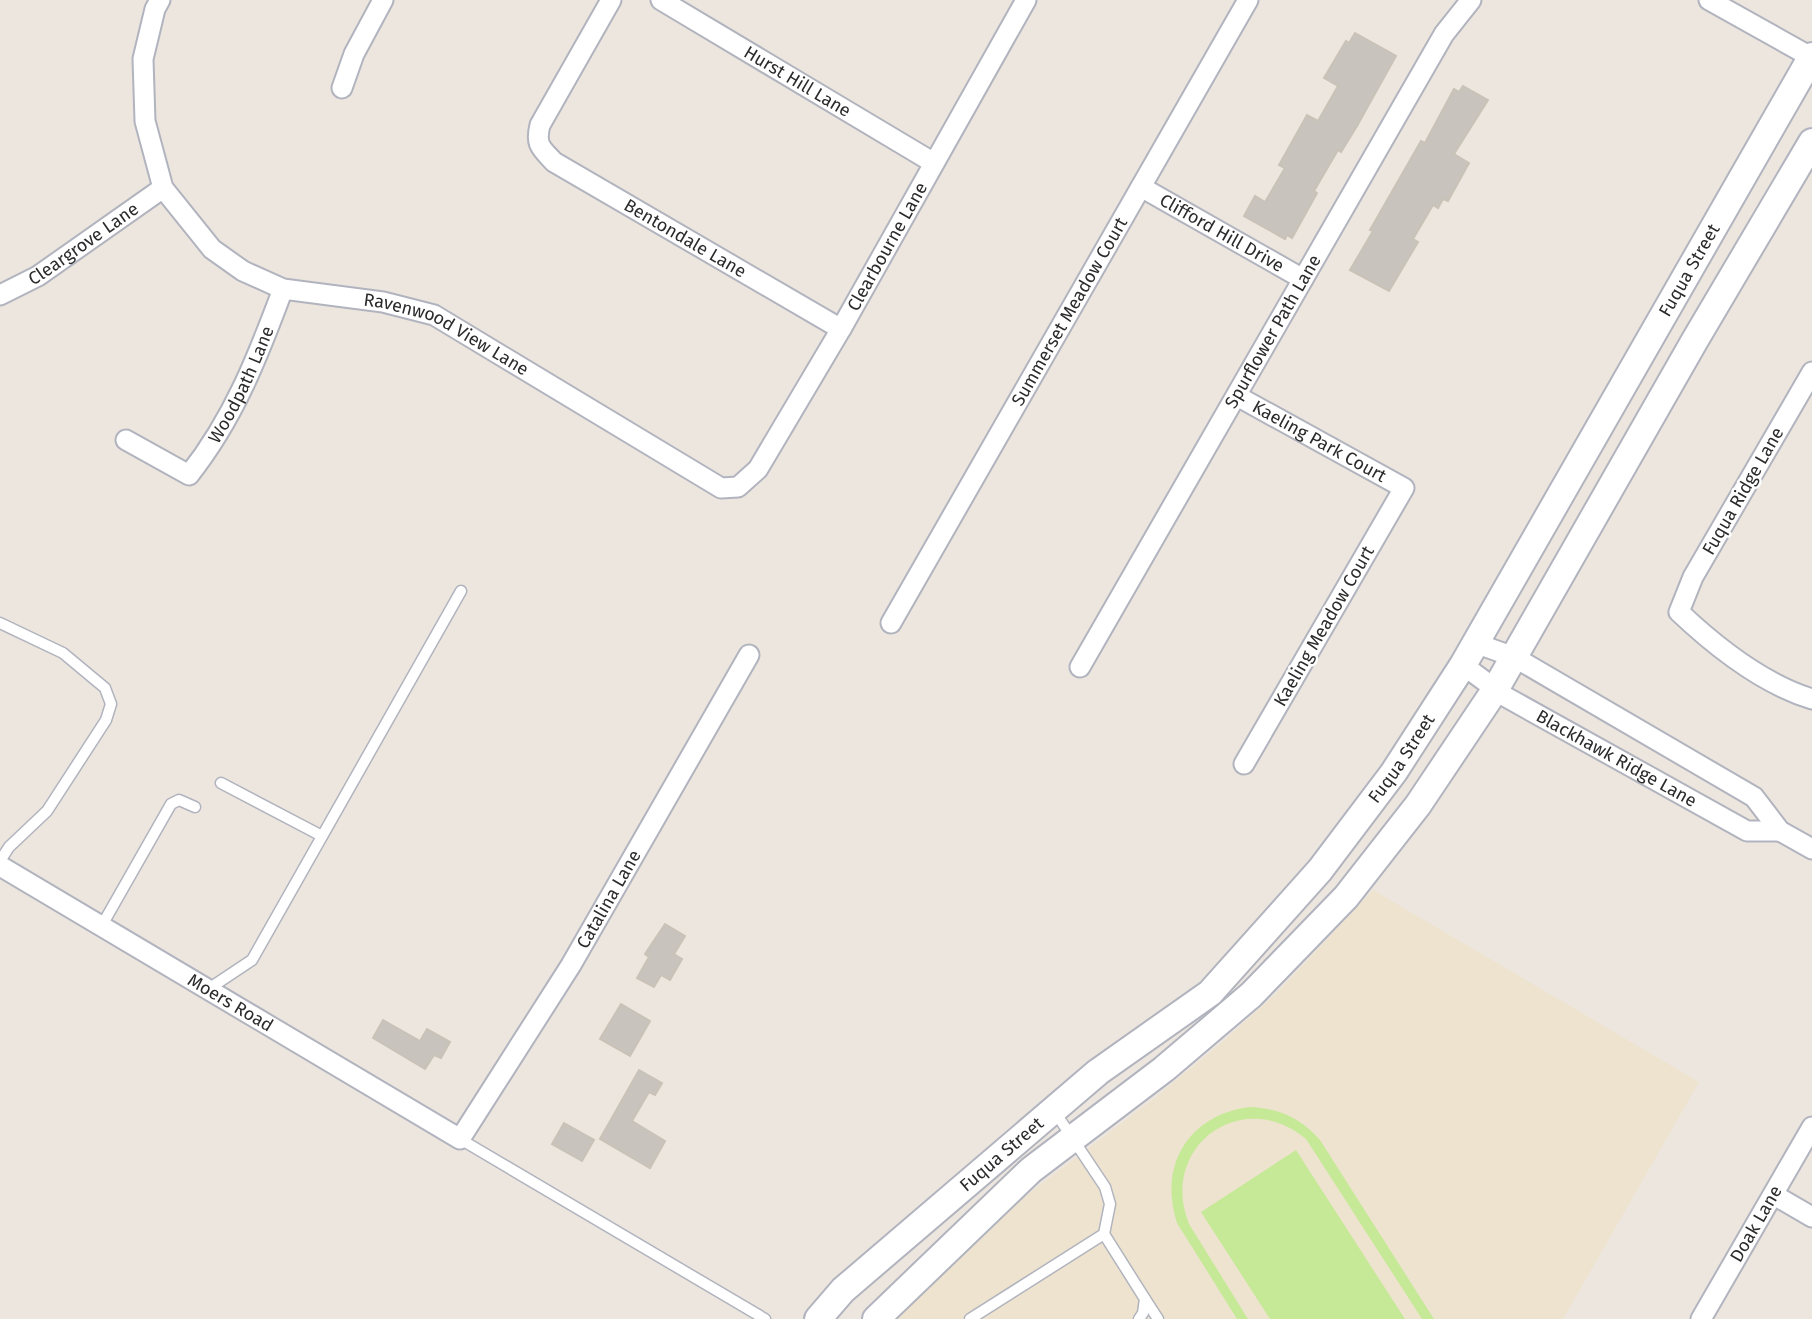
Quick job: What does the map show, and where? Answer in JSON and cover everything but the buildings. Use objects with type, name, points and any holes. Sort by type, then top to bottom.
[{"type":"main road","name":"Fuqua Street","points":[[818,1319],[843,1290],[1098,1072],[1210,993],[1320,870],[1394,772],[1469,654],[1812,57]]},
{"type":"main road","name":"Fuqua Street","points":[[876,1319],[1031,1170],[1164,1069],[1251,995],[1346,897],[1418,805],[1494,690],[1812,142]]},
{"type":"main road","points":[[1660,320],[1695,340]]},
{"type":"street","points":[[160,0],[155,9],[143,59],[145,121],[163,188]]},
{"type":"street","points":[[342,88],[354,54],[383,0]]},
{"type":"street","name":"Bentondale Lane","points":[[611,0],[540,125],[537,139],[554,163],[841,329]]},
{"type":"street","name":"Hurst Hill Lane","points":[[662,0],[934,163]]},
{"type":"street","name":"Clearbourne Lane","points":[[738,488],[758,469],[841,329],[1026,0]]},
{"type":"street","name":"Summerset Meadow Court","points":[[891,623],[1248,0]]},
{"type":"street","name":"Spurflower Path Lane","points":[[1080,667],[1444,34],[1471,0]]},
{"type":"street","points":[[1709,0],[1812,57]]},
{"type":"street","name":"Clifford Hill Drive","points":[[1141,187],[1303,279]]},
{"type":"street","name":"Ravenwood View Lane","points":[[163,188],[212,250],[243,271],[283,289],[383,302],[434,315],[721,488],[738,488]]},
{"type":"street","name":"Cleargrove Lane","points":[[0,295],[38,276],[163,188]]},
{"type":"street","name":"Woodpath Lane","points":[[126,440],[189,475],[210,448],[242,393],[283,289]]},
{"type":"street","name":"Fuqua Ridge Lane","points":[[1812,372],[1693,577],[1679,612],[1714,645],[1786,689],[1812,699]]},
{"type":"street","name":"Kaeling Park Court","points":[[1237,396],[1404,488]]},
{"type":"street","name":"Kaeling Meadow Court","points":[[1244,764],[1404,488]]},
{"type":"street","name":"Blackhawk Ridge Lane","points":[[1469,654],[1514,657],[1754,797],[1780,831],[1812,849]]},
{"type":"street","name":"Blackhawk Ridge Lane","points":[[1469,654],[1494,690],[1747,831],[1780,831]]},
{"type":"street","name":"Catalina Lane","points":[[460,1139],[571,965],[749,655]]},
{"type":"street","name":"Moers Road","points":[[0,866],[460,1139]]},
{"type":"street","name":"Doak Lane","points":[[1701,1319],[1812,1127]]},
{"type":"street","points":[[1774,1195],[1812,1217]]},
{"type":"lane","points":[[206,990],[252,960],[461,591]]},
{"type":"lane","points":[[0,623],[62,653],[105,688],[111,705],[106,720],[47,811],[9,847],[0,861]]},
{"type":"lane","points":[[221,783],[322,836]]},
{"type":"lane","points":[[101,927],[171,804],[179,800],[195,807]]},
{"type":"lane","points":[[1053,1110],[1105,1187],[1110,1204],[1104,1234],[1158,1319]]},
{"type":"lane","points":[[460,1139],[765,1319]]},
{"type":"lane","points":[[970,1319],[1104,1234]]},
{"type":"lane","points":[[1139,1319],[1143,1313],[1145,1299]]},
{"type":"shaded area","points":[[1373,890],[1699,1082],[1563,1319],[890,1319],[952,1259],[1023,1198],[1156,1097],[1219,1045],[1277,993]]},
{"type":"green space","points":[[1249,1107],[1270,1109],[1289,1116],[1320,1140],[1434,1319],[1422,1319],[1306,1139],[1281,1124],[1256,1119],[1233,1122],[1212,1132],[1196,1149],[1185,1171],[1183,1196],[1189,1224],[1248,1319],[1237,1319],[1177,1223],[1172,1202],[1172,1182],[1183,1146],[1195,1132],[1210,1120]]},
{"type":"green space","points":[[1296,1150],[1405,1319],[1270,1319],[1201,1212]]}]
